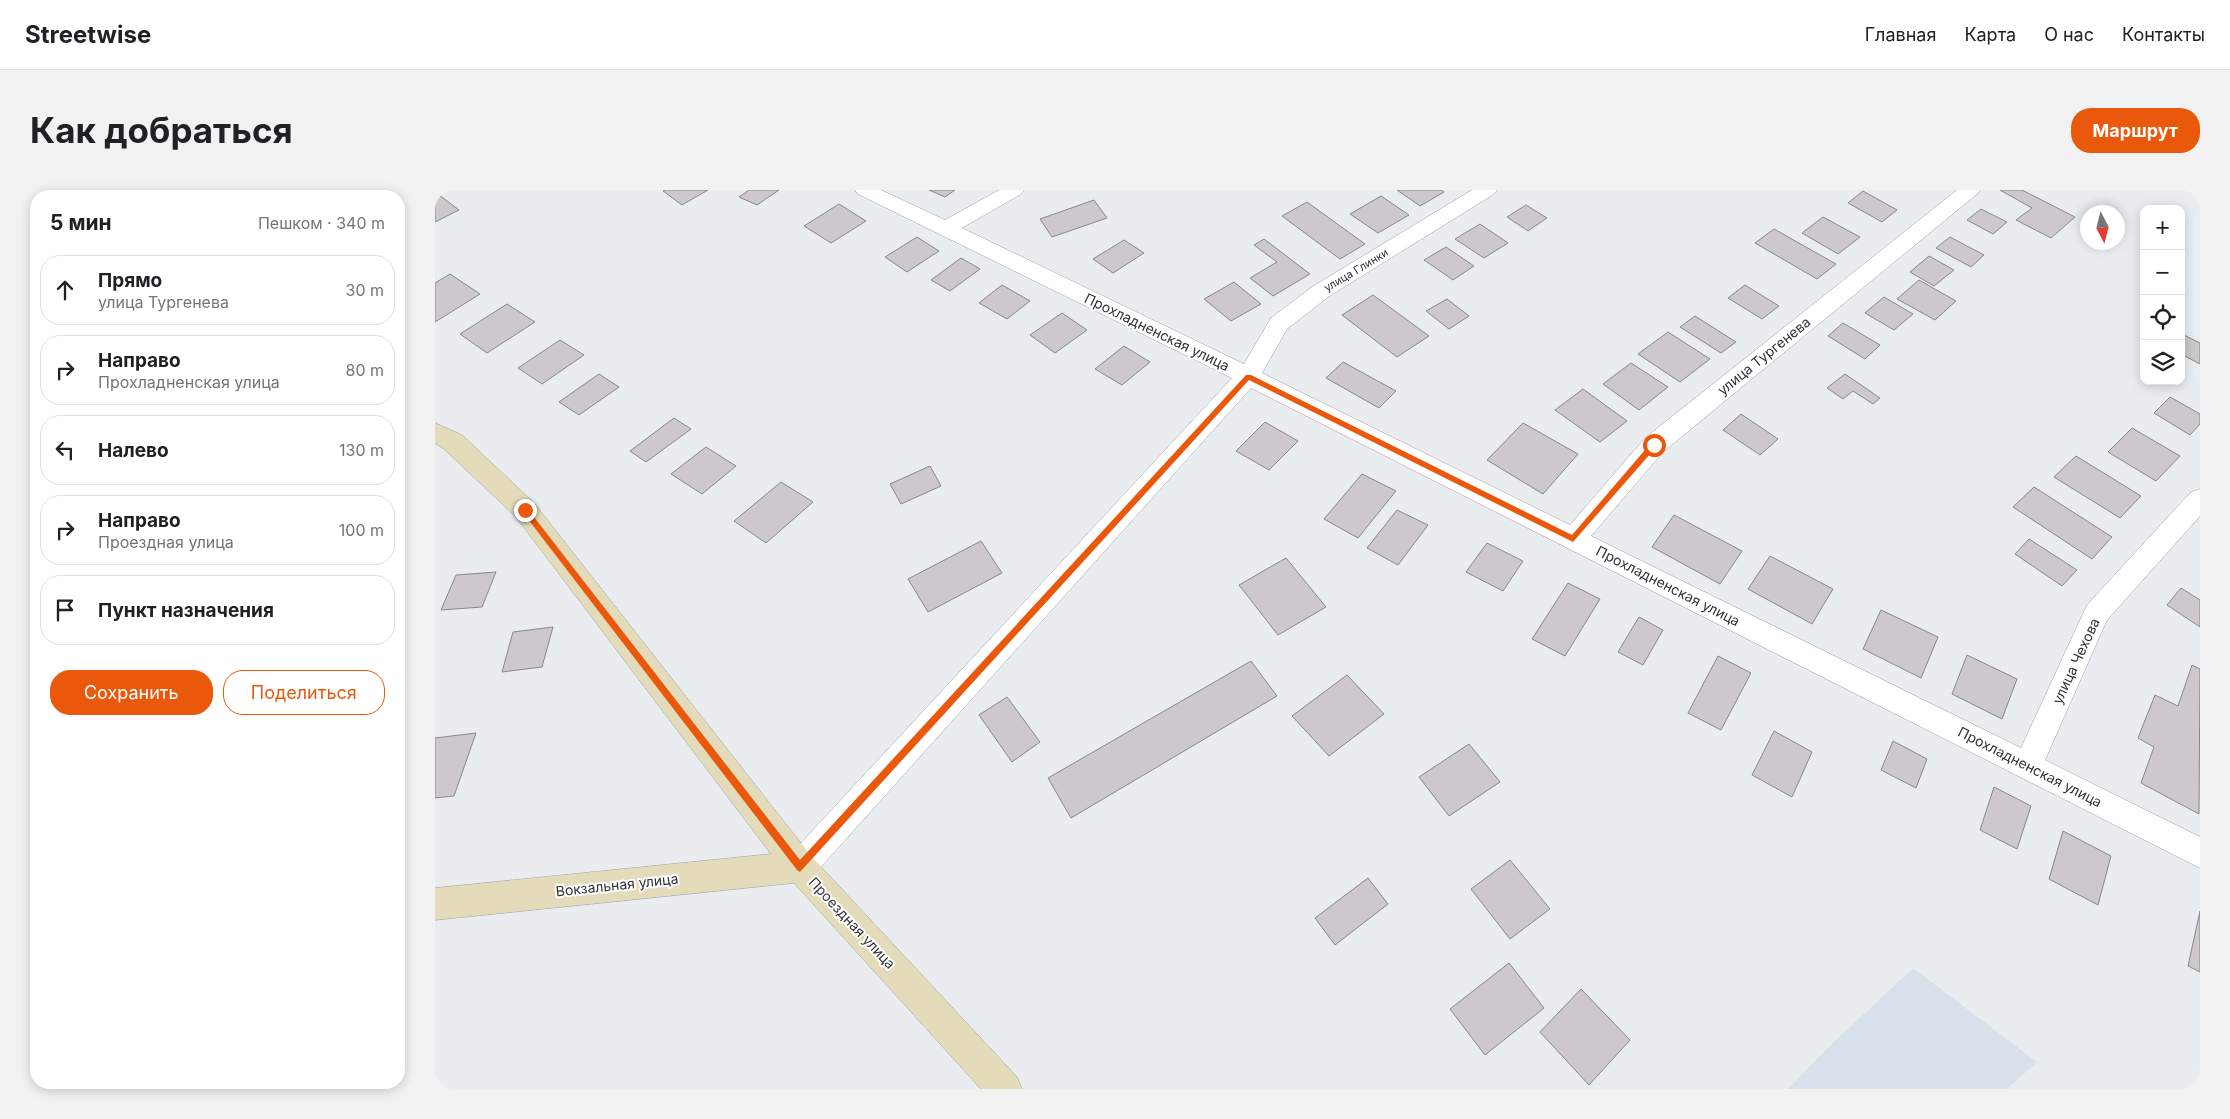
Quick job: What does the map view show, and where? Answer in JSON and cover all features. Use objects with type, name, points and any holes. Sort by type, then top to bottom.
[{"type":"main road","name":"Проездная улица","points":[[435,432],[453,442],[525,510],[800,867],[1005,1089]]},
{"type":"main road","name":"Вокзальная улица","points":[[435,904],[800,867]]},
{"type":"street","name":"Прохладненская улица","points":[[865,190],[1248,376],[2200,853]]},
{"type":"street","points":[[945,229],[1014,190]]},
{"type":"street","name":"улица Глинки","points":[[800,867],[1248,376],[1279,324],[1320,292],[1487,190]]},
{"type":"street","name":"улица Тургенева","points":[[1573,539],[1654,445],[1970,190]]},
{"type":"street","name":"улица Чехова","points":[[2028,766],[2097,613],[2200,499]]},
{"type":"shaded area","points":[[1913,968],[2037,1062],[2007,1089],[1788,1089],[1832,1044]]},
{"type":"building","points":[[665,190],[708,190],[682,205],[663,191]]},
{"type":"building","points":[[749,190],[779,190],[757,205],[739,197]]},
{"type":"building","points":[[929,190],[955,190],[945,197]]},
{"type":"building","points":[[1397,190],[1441,190],[1444,192],[1420,206]]},
{"type":"building","points":[[2000,190],[2022,190],[2075,217],[2051,238],[2016,220],[2032,208]]},
{"type":"building","points":[[1863,191],[1897,210],[1882,222],[1848,203]]},
{"type":"building","points":[[435,192],[459,210],[435,222]]},
{"type":"building","points":[[1381,196],[1409,215],[1378,233],[1350,214]]},
{"type":"building","points":[[1094,200],[1107,218],[1052,237],[1040,219]]},
{"type":"building","points":[[1307,202],[1365,244],[1340,259],[1282,216]]},
{"type":"building","points":[[839,204],[866,221],[831,243],[804,226]]},
{"type":"building","points":[[1526,205],[1547,218],[1528,231],[1507,217]]},
{"type":"building","points":[[1981,209],[2007,222],[1993,234],[1967,220]]},
{"type":"building","points":[[1823,217],[1860,237],[1838,254],[1802,233]]},
{"type":"building","points":[[1480,224],[1508,243],[1484,258],[1455,239]]},
{"type":"building","points":[[1774,229],[1836,264],[1817,279],[1755,243]]},
{"type":"building","points":[[917,237],[939,251],[907,272],[885,257]]},
{"type":"building","points":[[1950,237],[1984,255],[1971,267],[1936,248]]},
{"type":"building","points":[[1264,239],[1310,274],[1273,296],[1250,278],[1277,262],[1254,245]]},
{"type":"building","points":[[1124,240],[1144,253],[1113,273],[1093,259]]},
{"type":"building","points":[[1446,247],[1474,266],[1453,280],[1424,260]]},
{"type":"building","points":[[1929,256],[1954,270],[1934,286],[1910,272]]},
{"type":"building","points":[[961,258],[980,269],[950,291],[931,280]]},
{"type":"building","points":[[450,274],[480,294],[435,322],[435,283]]},
{"type":"building","points":[[1919,280],[1956,301],[1935,320],[1897,299]]},
{"type":"building","points":[[1234,282],[1261,304],[1231,321],[1204,299]]},
{"type":"building","points":[[1002,285],[1030,301],[1007,319],[979,303]]},
{"type":"building","points":[[1745,285],[1779,306],[1762,319],[1728,298]]},
{"type":"building","points":[[1373,295],[1429,336],[1397,357],[1342,315]]},
{"type":"building","points":[[1884,297],[1913,314],[1894,330],[1865,313]]},
{"type":"building","points":[[1447,299],[1469,316],[1449,329],[1426,311]]},
{"type":"building","points":[[507,304],[535,322],[487,353],[460,334]]},
{"type":"building","points":[[1062,313],[1087,330],[1055,353],[1030,335]]},
{"type":"building","points":[[1695,316],[1736,342],[1721,353],[1680,327]]},
{"type":"building","points":[[1843,323],[1880,345],[1865,359],[1828,336]]},
{"type":"building","points":[[1668,332],[1710,359],[1680,382],[1638,354]]},
{"type":"building","points":[[2185,336],[2200,343],[2200,364],[2185,356]]},
{"type":"building","points":[[560,340],[584,355],[542,384],[518,368]]},
{"type":"building","points":[[1124,346],[1150,362],[1122,385],[1095,369]]},
{"type":"building","points":[[1343,362],[1396,391],[1379,408],[1326,378]]},
{"type":"building","points":[[1631,363],[1668,387],[1639,410],[1603,384]]},
{"type":"building","points":[[599,374],[619,387],[579,415],[559,402]]},
{"type":"building","points":[[1845,374],[1880,398],[1873,404],[1853,391],[1843,399],[1827,388]]},
{"type":"building","points":[[1583,389],[1627,421],[1600,442],[1555,410]]},
{"type":"building","points":[[2170,397],[2200,414],[2200,424],[2190,435],[2154,413]]},
{"type":"building","points":[[1741,414],[1778,439],[1760,455],[1723,430]]},
{"type":"building","points":[[674,418],[691,429],[646,462],[630,451]]},
{"type":"building","points":[[1265,422],[1298,441],[1269,470],[1236,451]]},
{"type":"building","points":[[1523,423],[1578,454],[1543,494],[1487,460]]},
{"type":"building","points":[[2132,428],[2180,456],[2156,481],[2108,452]]},
{"type":"building","points":[[706,447],[736,466],[702,494],[671,474]]},
{"type":"building","points":[[2076,456],[2141,496],[2120,518],[2054,477]]},
{"type":"building","points":[[930,466],[941,486],[901,504],[890,484]]},
{"type":"building","points":[[1362,474],[1396,491],[1358,538],[1324,519]]},
{"type":"building","points":[[781,482],[813,502],[766,543],[734,521]]},
{"type":"building","points":[[2034,487],[2112,537],[2092,559],[2013,507]]},
{"type":"building","points":[[1397,510],[1428,525],[1398,565],[1367,548]]},
{"type":"building","points":[[1674,515],[1742,551],[1720,584],[1652,547]]},
{"type":"building","points":[[2029,539],[2077,570],[2062,586],[2015,554]]},
{"type":"building","points":[[981,541],[1002,573],[928,612],[908,579]]},
{"type":"building","points":[[1487,543],[1523,561],[1503,591],[1466,572]]},
{"type":"building","points":[[1770,556],[1833,589],[1812,624],[1748,589]]},
{"type":"building","points":[[1286,558],[1326,607],[1278,635],[1239,585]]},
{"type":"building","points":[[496,572],[482,607],[441,610],[456,575]]},
{"type":"building","points":[[1568,583],[1600,599],[1565,656],[1532,639]]},
{"type":"building","points":[[2181,588],[2200,600],[2200,627],[2167,605]]},
{"type":"building","points":[[1881,610],[1938,637],[1921,678],[1863,649]]},
{"type":"building","points":[[1639,617],[1663,630],[1643,665],[1618,652]]},
{"type":"building","points":[[553,627],[542,667],[502,672],[513,632]]},
{"type":"building","points":[[1967,655],[2017,679],[2002,719],[1952,694]]},
{"type":"building","points":[[1718,656],[1751,673],[1721,730],[1688,713]]},
{"type":"building","points":[[1251,661],[1277,696],[1071,818],[1048,778]]},
{"type":"building","points":[[2192,665],[2200,669],[2199,814],[2141,783],[2154,747],[2138,738],[2155,695],[2178,706]]},
{"type":"building","points":[[1347,675],[1384,714],[1329,756],[1292,716]]},
{"type":"building","points":[[1007,697],[1040,742],[1012,762],[979,715]]},
{"type":"building","points":[[1774,731],[1812,752],[1792,797],[1752,775]]},
{"type":"building","points":[[476,733],[454,796],[435,798],[435,738]]},
{"type":"building","points":[[1893,741],[1927,759],[1916,788],[1881,770]]},
{"type":"building","points":[[1469,744],[1500,782],[1449,816],[1419,777]]},
{"type":"building","points":[[1994,787],[2031,806],[2017,849],[1980,830]]},
{"type":"building","points":[[2063,831],[2111,856],[2098,905],[2049,879]]},
{"type":"building","points":[[1510,860],[1550,909],[1510,939],[1471,889]]},
{"type":"building","points":[[1368,878],[1388,904],[1335,945],[1315,918]]},
{"type":"building","points":[[2200,911],[2200,972],[2188,966]]},
{"type":"building","points":[[1509,963],[1544,1008],[1485,1055],[1450,1009]]},
{"type":"building","points":[[1581,989],[1630,1040],[1589,1085],[1540,1032]]},
{"type":"route","points":[[525,510],[800,867],[1248,376],[1573,539],[1654,445]]}]
